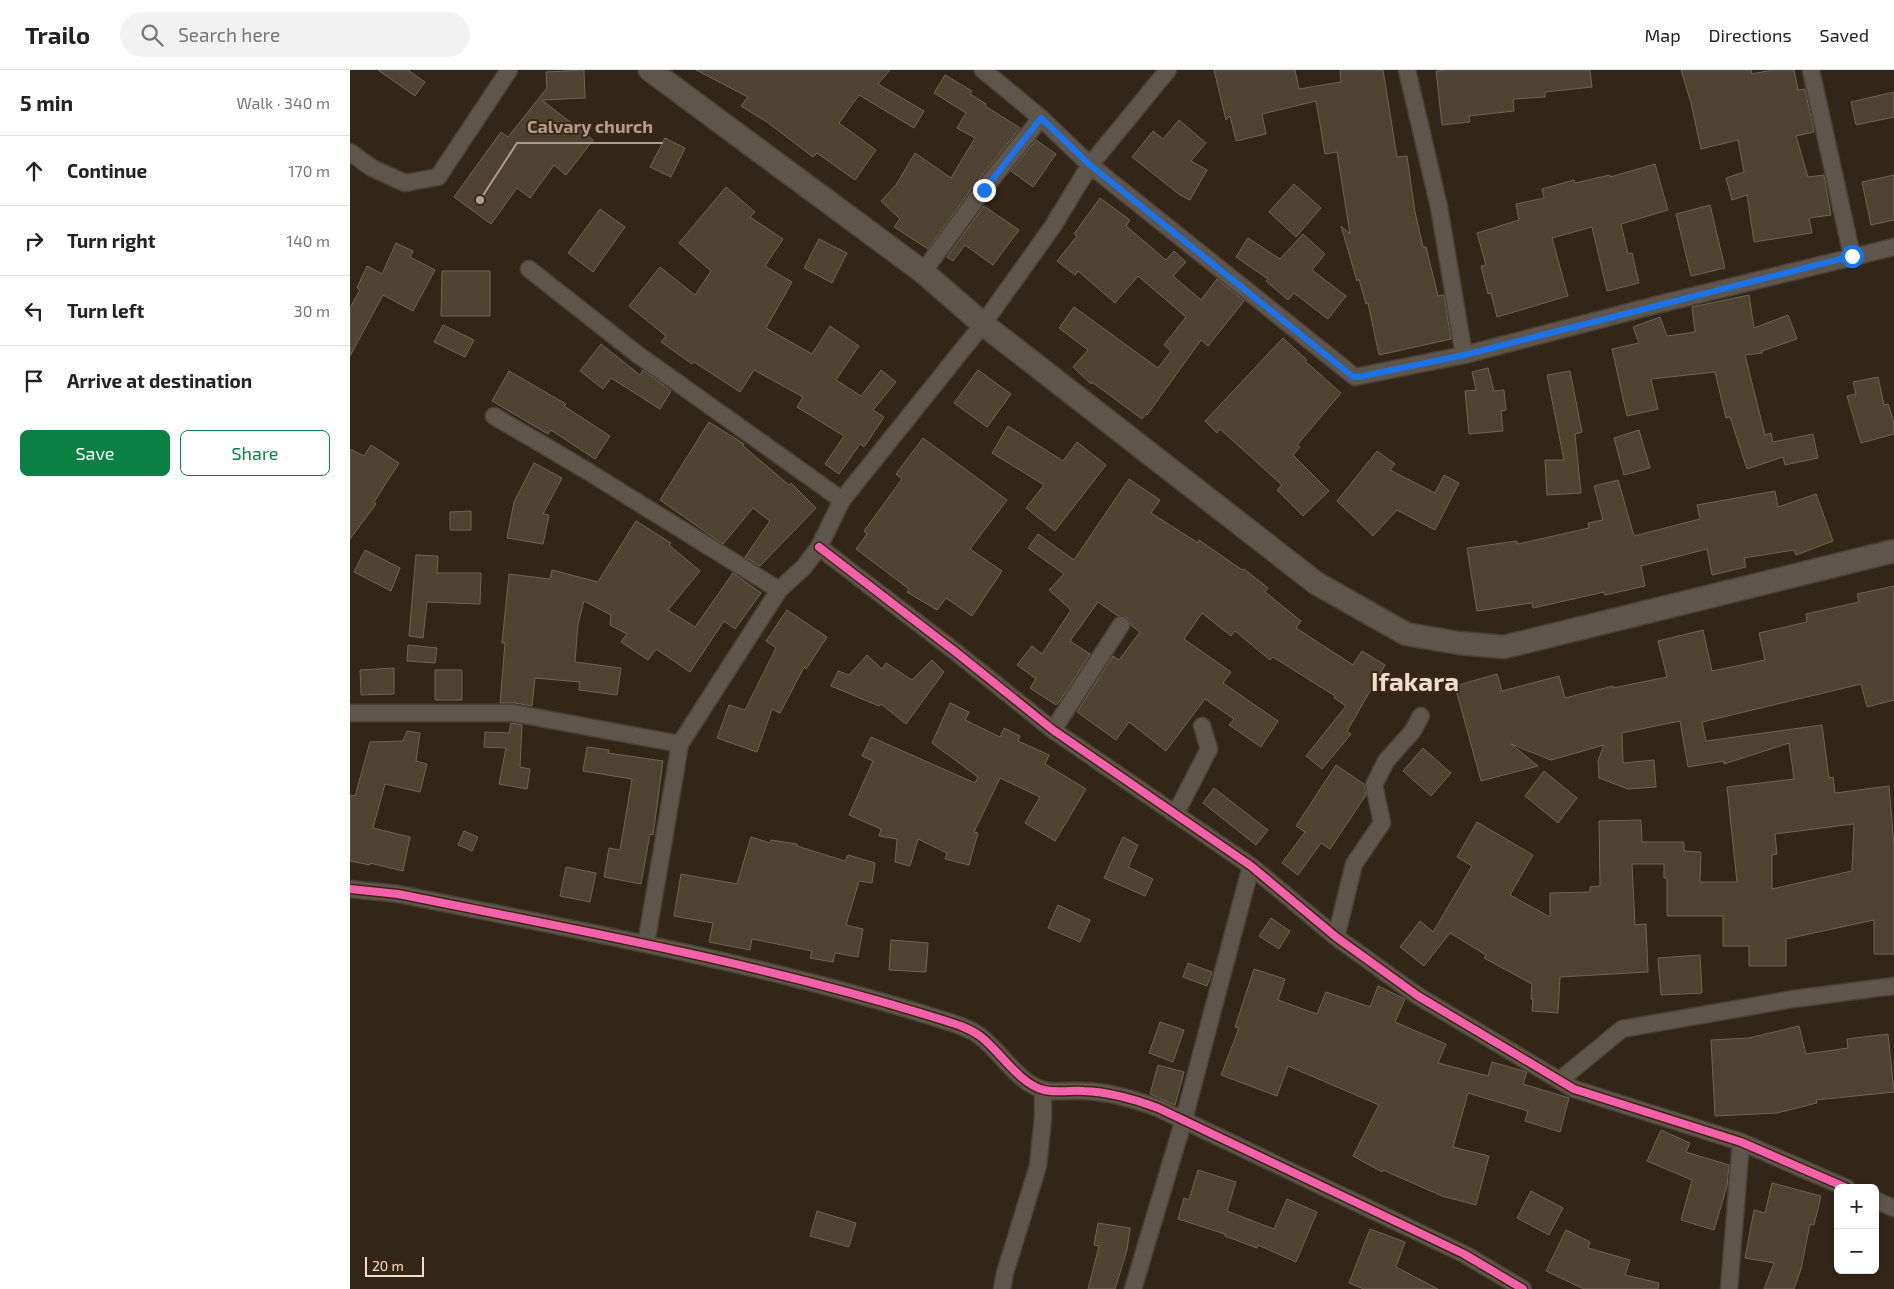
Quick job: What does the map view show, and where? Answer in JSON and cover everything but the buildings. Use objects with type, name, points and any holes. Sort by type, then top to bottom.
[{"type":"main road","points":[[650,70],[923,272],[983,324],[1316,583],[1406,634],[1459,643],[1504,647],[1894,551]]},
{"type":"street","points":[[350,152],[372,168],[405,183],[438,177],[509,70]]},
{"type":"street","points":[[983,70],[1041,118],[1090,165],[1352,376],[1358,377],[1464,355],[1852,256],[1894,247]]},
{"type":"street","points":[[646,944],[680,744],[779,590],[804,567],[819,547],[842,500],[983,324],[1053,226],[1090,165],[1168,70]]},
{"type":"street","points":[[1407,70],[1440,207],[1464,355]]},
{"type":"street","points":[[1810,70],[1852,256]]},
{"type":"street","points":[[923,272],[1041,118]]},
{"type":"street","points":[[529,269],[637,354],[842,500]]},
{"type":"street","points":[[494,416],[584,469],[779,590]]},
{"type":"street","points":[[819,547],[957,653],[1053,730],[1251,866],[1336,937],[1418,996],[1574,1089],[1741,1142],[1838,1184]]},
{"type":"street","points":[[1053,730],[1121,625]]},
{"type":"street","points":[[350,713],[513,713],[680,744]]},
{"type":"street","points":[[1336,937],[1354,864],[1382,824],[1374,786],[1386,761],[1412,732],[1421,716]]},
{"type":"street","points":[[1176,813],[1210,749],[1202,726]]},
{"type":"street","points":[[1133,1289],[1184,1119],[1251,866]]},
{"type":"street","points":[[350,889],[398,894],[646,944],[805,980],[958,1024],[980,1036],[1013,1069],[1027,1081],[1043,1090],[1103,1092],[1127,1096],[1184,1119],[1464,1254],[1523,1289]]},
{"type":"street","points":[[1560,1080],[1622,1029],[1794,998],[1894,986]]},
{"type":"street","points":[[1002,1289],[1005,1273],[1038,1166],[1043,1118],[1043,1090]]},
{"type":"street","points":[[1729,1289],[1741,1142]]},
{"type":"street","points":[[1879,1202],[1894,1208]]},
{"type":"cycle path","points":[[819,547],[957,653],[1053,730],[1251,866],[1336,937],[1418,996],[1574,1089],[1741,1142],[1838,1184]]},
{"type":"cycle path","points":[[350,889],[398,894],[604,935],[741,965],[876,1000],[953,1023],[967,1028],[980,1036],[1018,1074],[1035,1087],[1049,1091],[1113,1094],[1158,1108],[1464,1254],[1523,1289]]},
{"type":"place","name":"Calvary church","points":[[480,200]]},
{"type":"district","name":"Ifakara","points":[[1415,682]]},
{"type":"route","points":[[984,190],[1041,118],[1090,165],[1352,376],[1358,377],[1464,355],[1852,256]]}]
